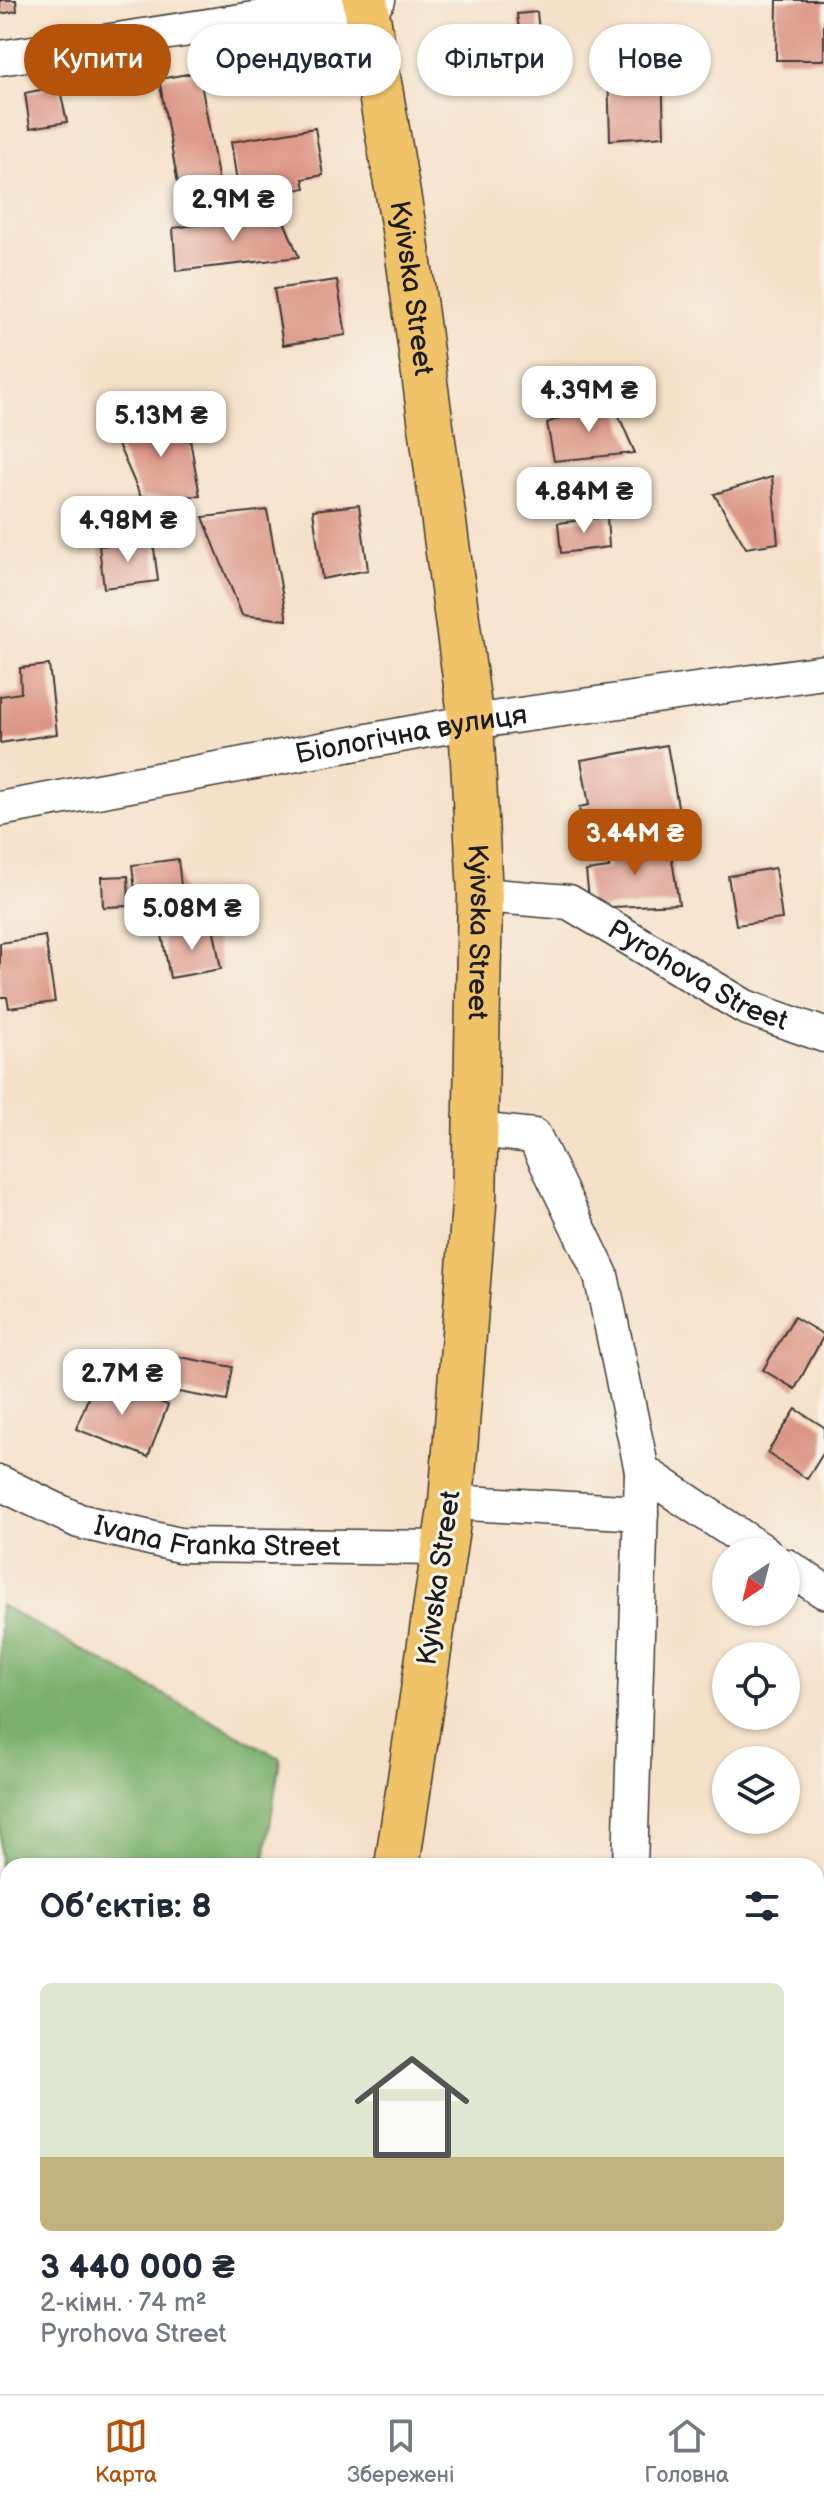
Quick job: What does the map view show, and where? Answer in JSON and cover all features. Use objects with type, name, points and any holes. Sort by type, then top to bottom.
[{"type":"highway","name":"Kyivska Street","points":[[370,1],[471,722],[480,895],[474,1205],[451,1502],[398,1858]]},
{"type":"street","points":[[0,58],[370,1]]},
{"type":"street","name":"Біологічна вулиця","points":[[0,809],[471,722],[824,672]]},
{"type":"street","name":"Pyrohova Street","points":[[480,895],[569,902],[745,1007],[824,1035]]},
{"type":"street","points":[[476,1130],[534,1136],[601,1275],[642,1471],[630,1858]]},
{"type":"street","points":[[642,1471],[743,1538]]},
{"type":"street","name":"Ivana Franka Street","points":[[0,1483],[79,1521],[179,1545],[446,1548]]},
{"type":"street","points":[[451,1502],[641,1513]]},
{"type":"street","points":[[800,1575],[824,1591]]},
{"type":"green space","points":[[0,1605],[280,1758],[265,1858],[0,1858]]},
{"type":"building","points":[[0,0],[16,0],[17,11],[0,14]]},
{"type":"building","points":[[777,0],[824,0],[824,60],[776,60]]},
{"type":"building","points":[[537,12],[538,24],[518,24],[517,14]]},
{"type":"building","points":[[187,74],[187,96],[203,96],[222,199],[182,206],[162,96],[171,96],[171,77]]},
{"type":"building","points":[[25,96],[61,96],[67,122],[30,128]]},
{"type":"building","points":[[609,96],[663,96],[664,136],[610,140]]},
{"type":"building","points":[[315,128],[323,175],[303,179],[305,188],[262,196],[260,185],[238,189],[231,142]]},
{"type":"building","points":[[281,214],[299,257],[176,271],[173,228]]},
{"type":"building","points":[[337,280],[346,335],[283,345],[274,289]]},
{"type":"building","points":[[611,398],[635,453],[554,461],[547,423]]},
{"type":"building","points":[[186,417],[200,496],[141,497],[113,433]]},
{"type":"building","points":[[772,477],[778,543],[746,548],[714,494]]},
{"type":"building","points":[[359,505],[368,570],[322,579],[313,510]]},
{"type":"building","points":[[267,510],[287,620],[242,615],[203,517]]},
{"type":"building","points":[[607,517],[609,547],[561,553],[558,523]]},
{"type":"building","points":[[153,540],[158,581],[104,588],[99,546]]},
{"type":"building","points":[[49,665],[57,734],[0,743],[0,696],[21,693],[20,668]]},
{"type":"building","points":[[667,745],[683,834],[661,838],[658,818],[615,826],[617,836],[585,841],[579,807],[589,805],[581,760]]},
{"type":"building","points":[[669,840],[679,904],[590,908],[586,871],[609,868],[607,847]]},
{"type":"building","points":[[178,859],[182,895],[136,900],[132,865]]},
{"type":"building","points":[[775,868],[782,919],[736,925],[728,876]]},
{"type":"building","points":[[128,876],[129,906],[103,907],[102,877]]},
{"type":"building","points":[[213,926],[221,969],[170,978],[162,935]]},
{"type":"building","points":[[45,936],[55,1002],[9,1008],[7,997],[0,997],[0,943]]},
{"type":"building","points":[[794,1317],[824,1335],[795,1389],[763,1370]]},
{"type":"building","points":[[180,1357],[233,1367],[227,1401],[173,1391]]},
{"type":"building","points":[[96,1378],[168,1405],[148,1457],[76,1429]]},
{"type":"building","points":[[796,1409],[824,1427],[824,1452],[807,1479],[767,1453]]}]
